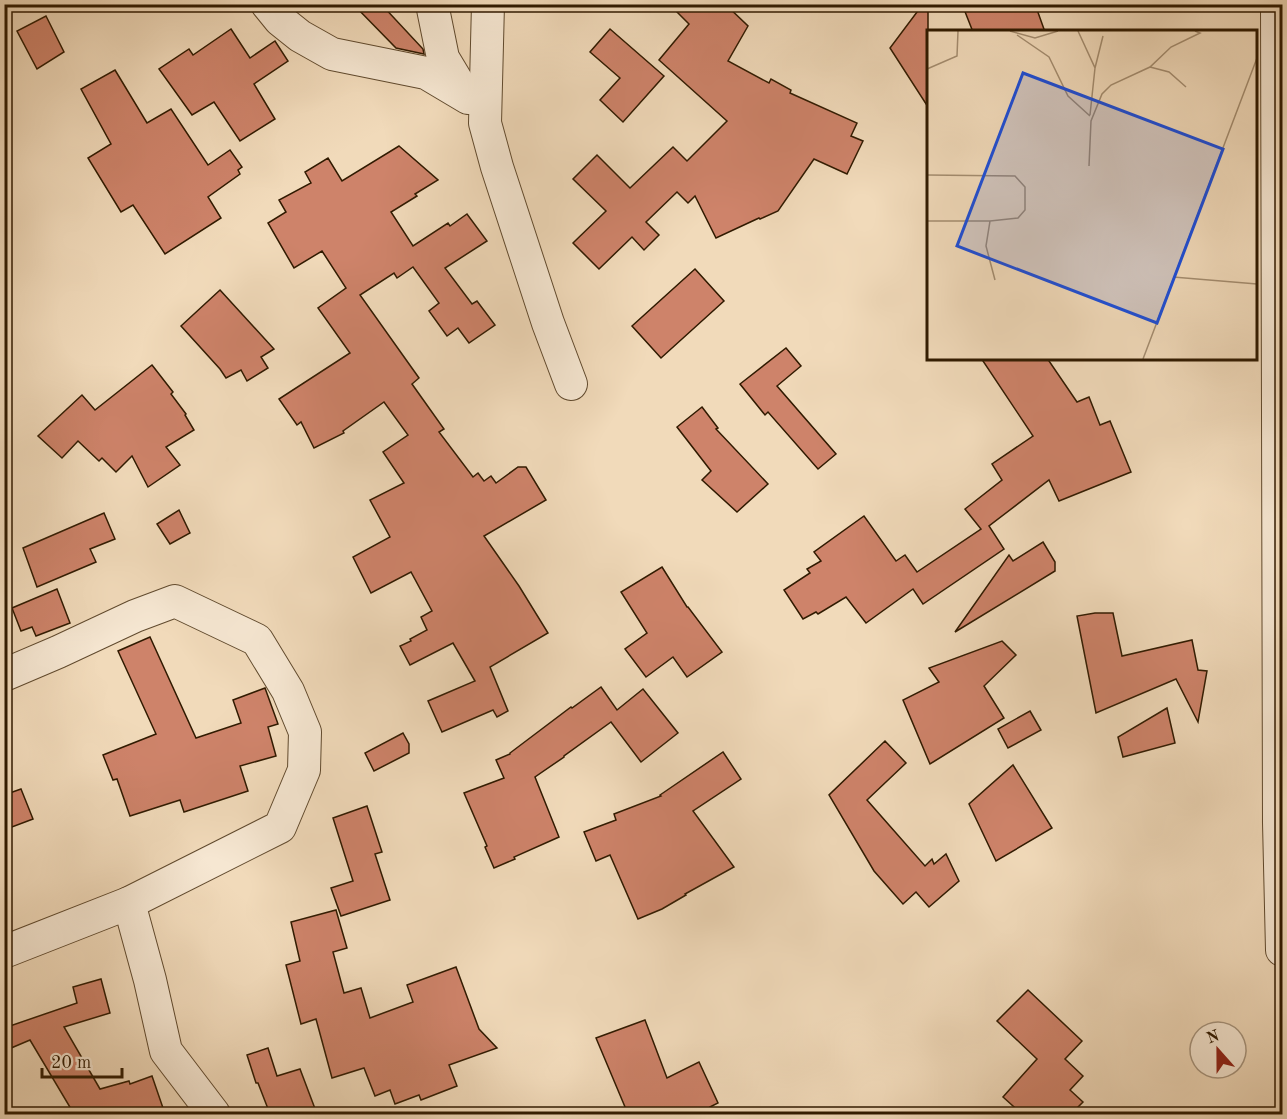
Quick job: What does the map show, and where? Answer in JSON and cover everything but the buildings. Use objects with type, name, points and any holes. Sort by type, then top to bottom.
[{"type":"street","points":[[267,4],[280,20],[300,36],[332,54],[426,73],[476,111]]},
{"type":"street","points":[[432,4],[443,58],[476,111],[497,167],[548,324],[571,384]]},
{"type":"street","points":[[476,111],[488,4]]},
{"type":"street","points":[[1277,4],[1277,498],[1282,950]]},
{"type":"street","points":[[4,675],[135,616],[175,601],[257,640],[288,691],[305,732],[304,770],[280,827],[129,903],[4,952]]},
{"type":"street","points":[[129,903],[166,1051],[214,1114]]}]
